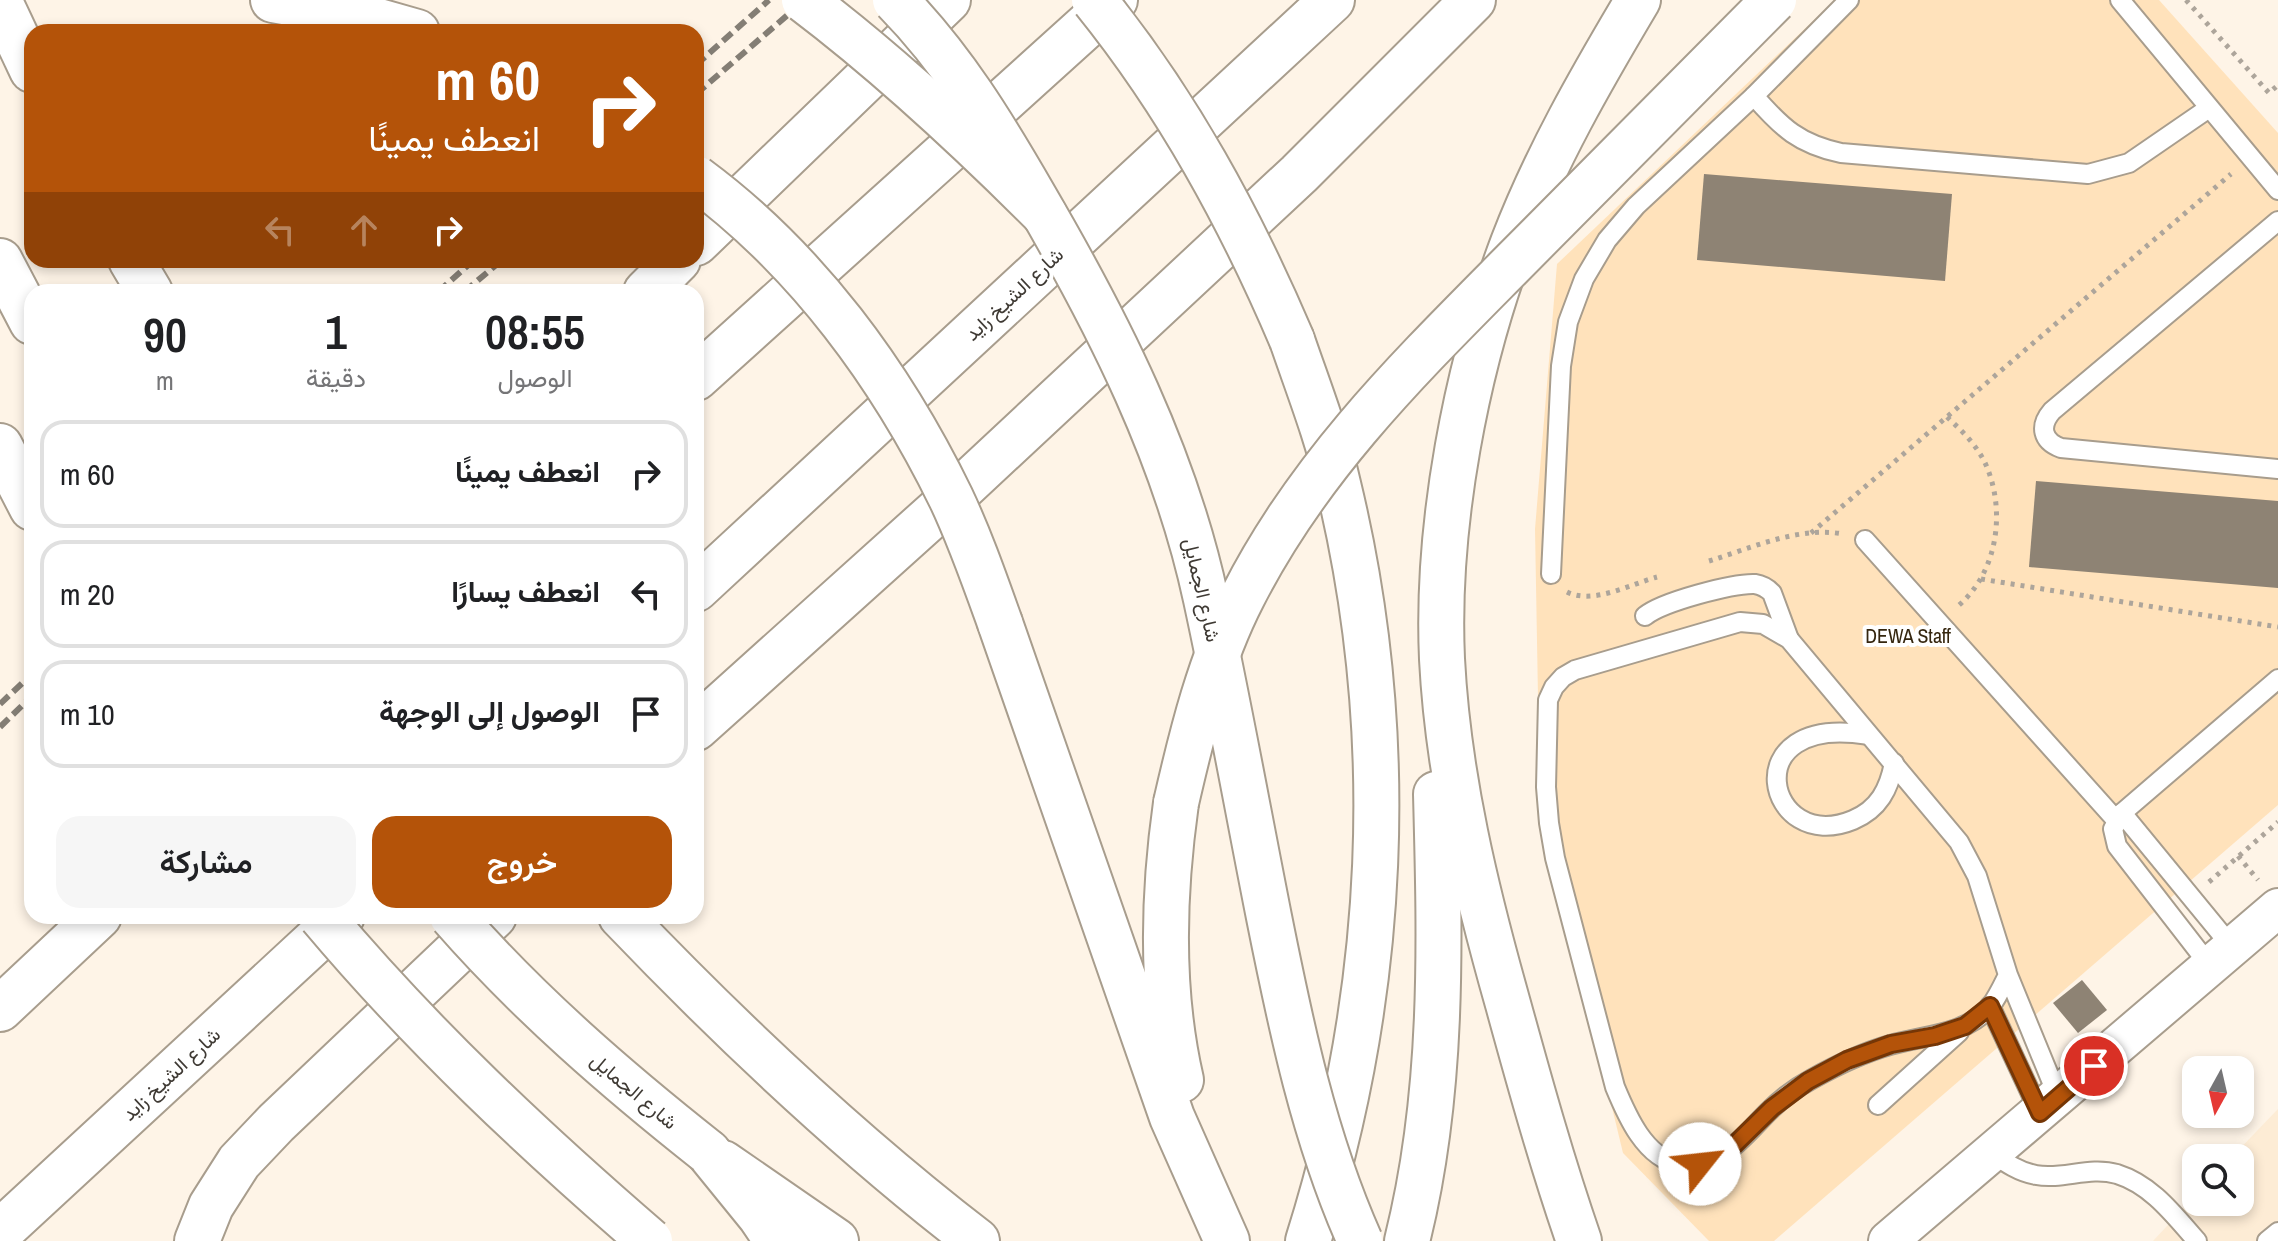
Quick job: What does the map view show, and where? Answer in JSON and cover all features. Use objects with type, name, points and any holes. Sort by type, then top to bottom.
[{"type":"main road","points":[[273,0],[389,24]]},
{"type":"main road","points":[[804,0],[923,96],[1044,214]]},
{"type":"main road","name":"شارع الجمايل","points":[[895,0],[965,83],[993,125],[1124,360],[1157,437],[1184,516],[1206,596],[1303,1076],[1347,1211],[1360,1241]]},
{"type":"main road","points":[[704,235],[948,0]]},
{"type":"main road","points":[[1094,0],[1156,83],[1196,144],[1238,221],[1292,340],[1338,480],[1354,553],[1371,669],[1378,773],[1377,846],[1363,993],[1336,1138],[1308,1241]]},
{"type":"main road","points":[[704,371],[1115,0]]},
{"type":"main road","name":"شارع الشيخ زايد","points":[[704,582],[1332,0]]},
{"type":"main road","points":[[704,721],[944,505],[1299,174],[1473,0]]},
{"type":"main road","points":[[1407,1241],[1422,1170],[1437,1051],[1440,950],[1436,749],[1444,573],[1452,489],[1466,406],[1486,324],[1513,244],[1545,166],[1584,91],[1638,0]]},
{"type":"main road","points":[[1207,1195],[1170,1017],[1166,910],[1171,843],[1188,751],[1202,699],[1241,598],[1296,505],[1362,419],[1774,0]]},
{"type":"main road","points":[[0,2],[24,53]]},
{"type":"main road","points":[[704,185],[762,233],[851,331],[922,442],[952,500],[1000,623],[1172,1117],[1227,1241]]},
{"type":"main road","points":[[0,261],[24,307]]},
{"type":"main road","points":[[654,284],[670,268]]},
{"type":"main road","points":[[0,446],[24,492]]},
{"type":"main road","points":[[1442,657],[1456,779],[1479,899],[1549,1155],[1579,1241]]},
{"type":"main road","points":[[0,1009],[90,924]]},
{"type":"main road","points":[[328,924],[416,1022],[495,1102],[650,1241]]},
{"type":"main road","name":"شارع الشيخ زايد","points":[[0,1232],[333,924]]},
{"type":"main road","name":"شارع الجمايل","points":[[460,924],[521,989],[643,1101],[708,1152],[836,1241]]},
{"type":"main road","points":[[197,1241],[211,1206],[239,1162],[486,924]]},
{"type":"main road","points":[[629,924],[775,1068],[892,1173],[977,1241]]},
{"type":"main road","points":[[708,1152],[777,1241]]},
{"type":"street","points":[[1888,1241],[2278,908]]},
{"type":"street","points":[[1549,1155],[1600,1241]]},
{"type":"lane","points":[[1551,574],[1561,366],[1568,322],[1584,279],[1607,240],[1636,206],[1754,96],[1849,0]]},
{"type":"lane","points":[[2120,0],[2278,190]]},
{"type":"lane","points":[[1754,96],[1792,135],[1815,147],[1841,153],[2088,174],[2129,163],[2209,108]]},
{"type":"lane","points":[[2278,221],[2052,411],[2045,418],[2043,428],[2045,437],[2052,445],[2061,448],[2278,469]]},
{"type":"lane","points":[[1865,540],[2191,898],[2221,957]]},
{"type":"lane","points":[[1645,616],[1675,601],[1756,584],[1772,593],[1789,639],[1959,842],[1977,876],[2049,1105]]},
{"type":"lane","points":[[1789,639],[1763,624],[1740,622],[1728,625],[1575,670],[1563,677],[1548,700],[1546,787],[1553,846],[1615,1087],[1625,1111],[1655,1153],[1676,1164],[1700,1164],[1723,1156],[1772,1108],[1808,1081],[1847,1060],[1891,1044],[1935,1036],[1965,1026]]},
{"type":"lane","points":[[2221,957],[2117,846],[2113,838],[2119,816],[2278,679]]},
{"type":"lane","points":[[1868,735],[1827,732],[1806,737],[1790,747],[1779,762],[1776,780],[1780,797],[1790,812],[1806,822],[1824,825],[1845,823],[1864,815],[1880,801],[1890,784],[1894,763]]},
{"type":"lane","points":[[1878,1105],[1990,1006],[2008,975]]},
{"type":"lane","points":[[1990,1006],[2049,1105]]},
{"type":"lane","points":[[1992,1153],[2014,1169],[2038,1176],[2089,1171],[2115,1174],[2139,1183],[2159,1199],[2197,1241]]},
{"type":"lane","points":[[2267,1241],[2278,1232]]},
{"type":"path","points":[[2186,0],[2269,93],[2278,85]]},
{"type":"path","points":[[1811,533],[2250,158]]},
{"type":"path","points":[[1939,622],[1962,603],[1981,579],[1993,552],[1997,522],[1995,492],[1985,463],[1969,438],[1947,417]]},
{"type":"path","points":[[1981,579],[2278,627]]},
{"type":"path","points":[[2191,898],[2278,822]]},
{"type":"shaded area","points":[[2278,1109],[2278,1241],[2153,1241],[2182,1210],[2182,1216],[2254,1216],[2254,1144],[2244,1144]]},
{"type":"green space","name":"DEWA Staff","points":[[1835,0],[2159,0],[2278,133],[2278,805],[1774,1241],[1709,1241],[1623,1153],[1540,809],[1535,529],[1557,264]]},
{"type":"building","points":[[1704,174],[1952,194],[1945,281],[1697,260]]},
{"type":"building","points":[[2036,481],[2278,501],[2278,588],[2029,567]]},
{"type":"building","points":[[2082,980],[2107,1010],[2078,1033],[2053,1003]]},
{"type":"railway","points":[[704,58],[769,0]]},
{"type":"railway","points":[[704,87],[805,0]]},
{"type":"railway","points":[[447,284],[465,268]]},
{"type":"railway","points":[[474,284],[492,268]]},
{"type":"railway","points":[[0,704],[24,682]]},
{"type":"railway","points":[[0,727],[24,704]]},
{"type":"route","points":[[1700,1164],[1723,1156],[1772,1108],[1808,1081],[1847,1060],[1891,1044],[1935,1036],[1965,1026],[1990,1006],[2040,1113],[2094,1066]]}]
